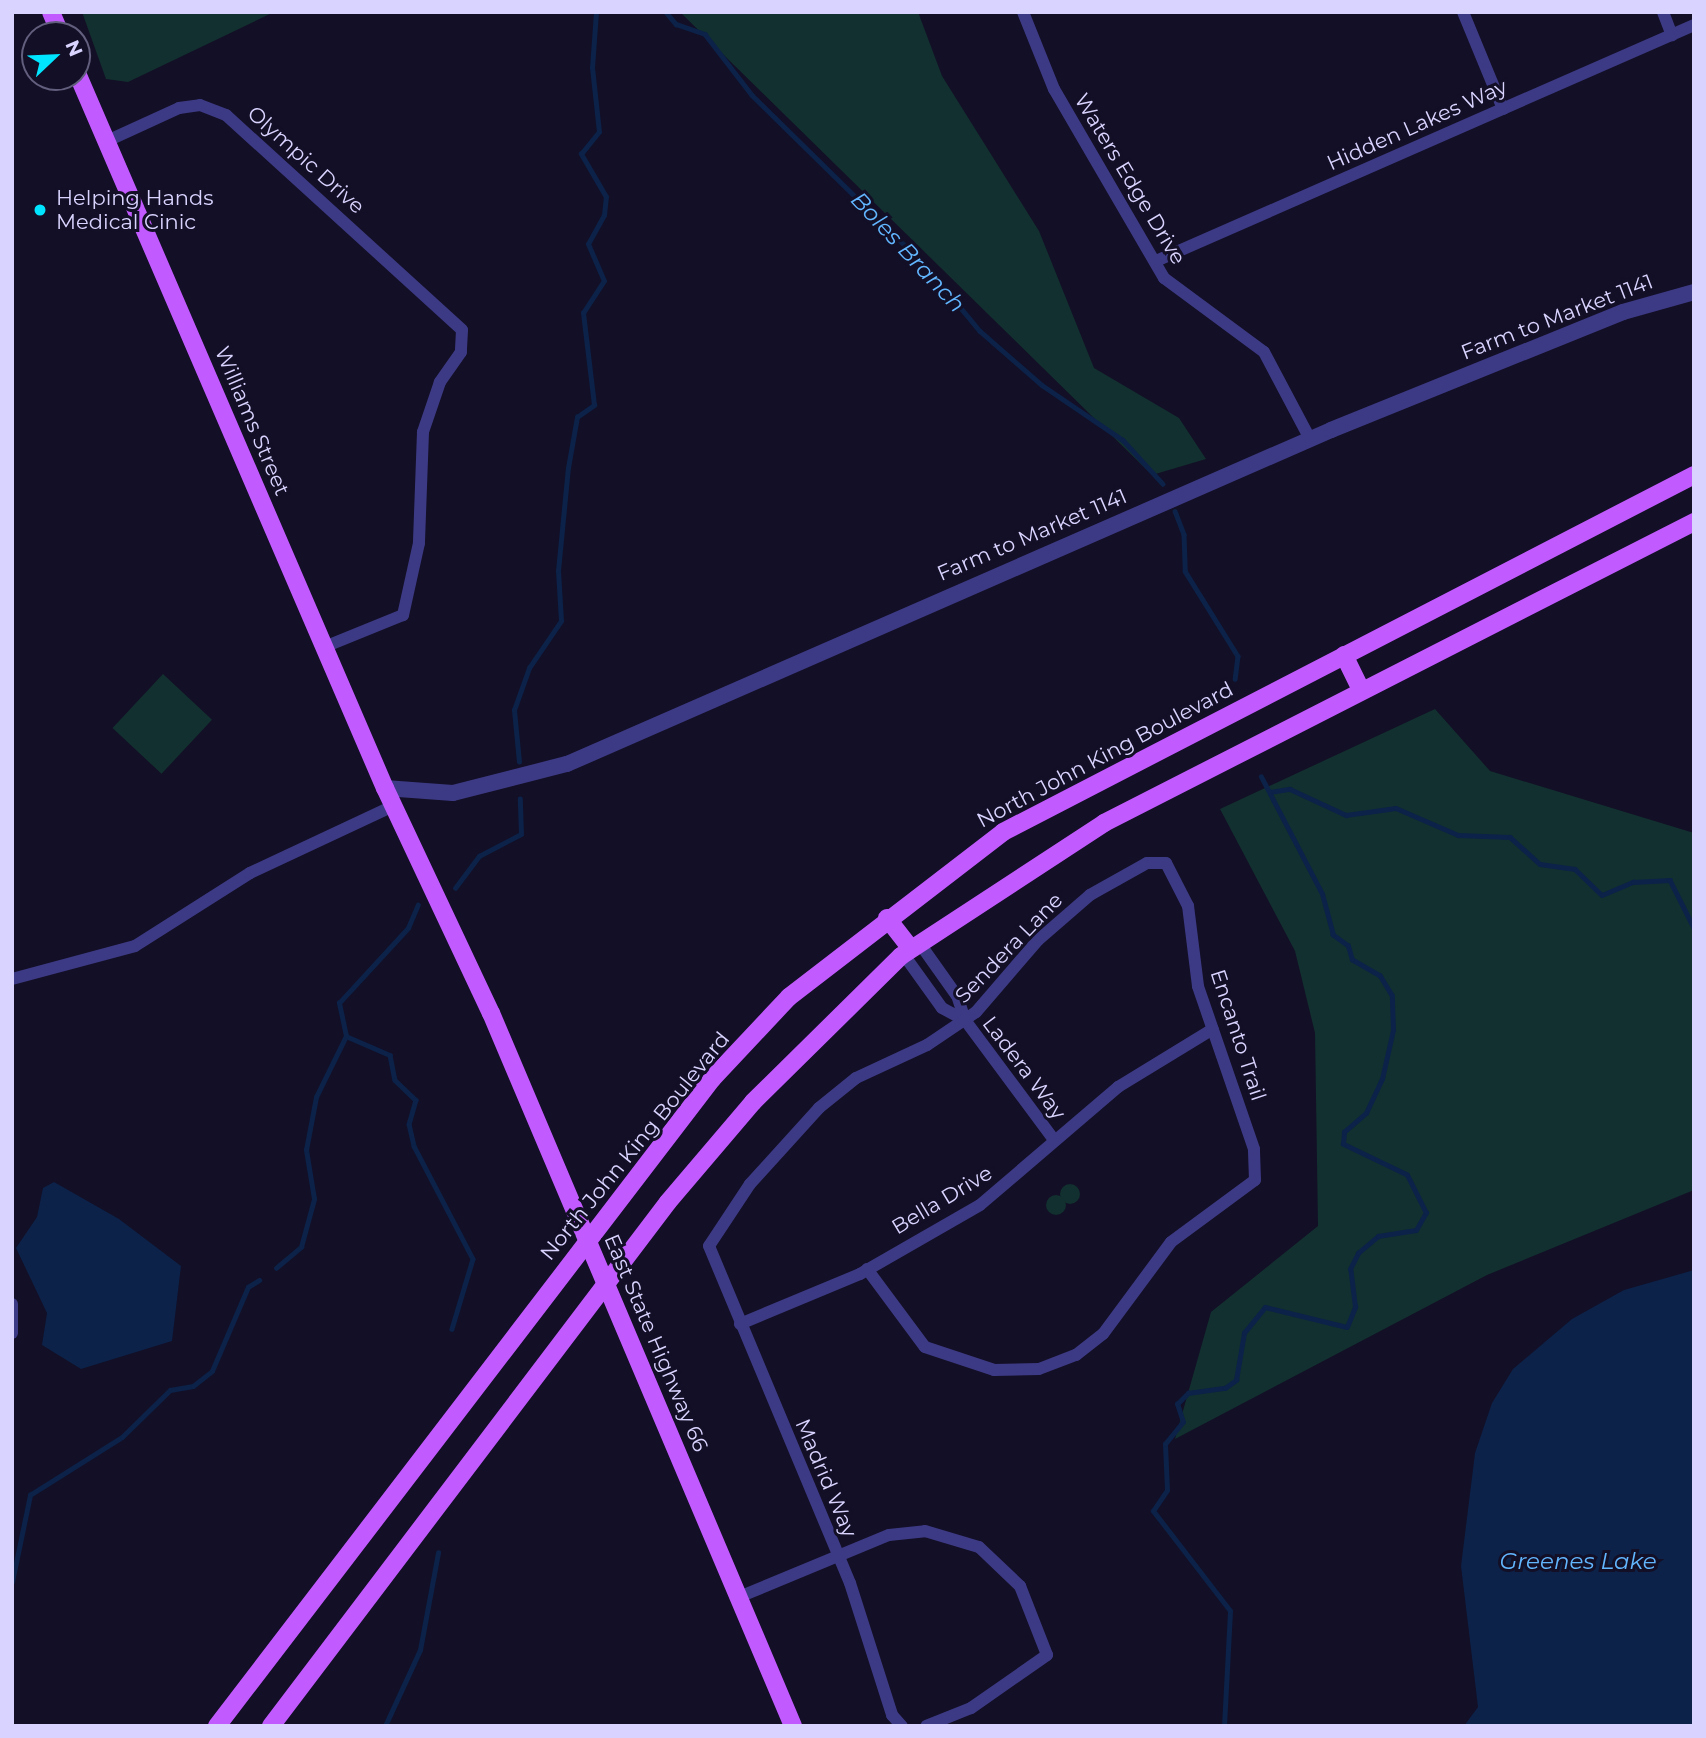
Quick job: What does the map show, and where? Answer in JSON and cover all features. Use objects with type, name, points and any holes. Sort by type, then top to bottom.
[{"type":"main road","name":"Williams Street","points":[[85,91],[385,788]]},
{"type":"main road","name":"North John King Boulevard","points":[[217,1726],[712,1079],[789,998],[887,918],[1003,832],[1694,475]]},
{"type":"main road","points":[[271,1726],[607,1286],[752,1102],[912,949],[1104,823],[1360,690],[1694,522]]},
{"type":"main road","points":[[1344,655],[1360,690]]},
{"type":"main road","name":"East State Highway 66","points":[[385,788],[588,1241],[793,1726]]},
{"type":"main road","points":[[887,918],[912,949]]},
{"type":"street","name":"Waters Edge Drive","points":[[1023,12],[1054,89],[1164,278],[1192,303],[1264,352],[1310,439]]},
{"type":"street","points":[[1464,12],[1503,109]]},
{"type":"street","points":[[1662,12],[1672,35]]},
{"type":"street","name":"Hidden Lakes Way","points":[[1156,261],[1694,25]]},
{"type":"street","name":"Olympic Drive","points":[[107,141],[179,108],[201,105],[226,114],[455,319],[461,352],[440,382],[423,432],[419,543],[403,615],[324,647]]},
{"type":"street","name":"Farm to Market 1141","points":[[385,788],[453,793],[567,764],[1310,439],[1623,312],[1694,292]]},
{"type":"street","points":[[12,979],[135,946],[250,873],[393,806]]},
{"type":"street","name":"Sendera Lane","points":[[709,1246],[750,1184],[819,1108],[856,1078],[965,1020],[1068,911],[1147,863],[1166,863]]},
{"type":"street","name":"Encanto Trail","points":[[867,1269],[925,1347],[994,1370],[1039,1369],[1076,1355],[1103,1334],[1171,1242],[1255,1181],[1254,1149],[1198,986],[1188,906],[1166,863]]},
{"type":"street","name":"Ladera Way","points":[[912,949],[942,1008],[965,1020]]},
{"type":"street","name":"Ladera Way","points":[[912,949],[957,996],[965,1020],[1054,1140]]},
{"type":"street","name":"Bella Drive","points":[[740,1324],[867,1269],[997,1194],[1054,1140],[1118,1087],[1213,1029]]},
{"type":"street","name":"Madrid Way","points":[[709,1246],[838,1554],[892,1714],[902,1726]]},
{"type":"street","points":[[12,1304],[12,1333]]},
{"type":"street","points":[[739,1597],[838,1554],[910,1531],[979,1547],[1020,1586],[1047,1655],[971,1708],[926,1726]]},
{"type":"green space","points":[[82,12],[274,12],[128,82],[106,79],[91,37],[91,21],[85,21]]},
{"type":"green space","points":[[680,12],[918,12],[942,76],[1039,231],[1094,368],[1179,418],[1206,459],[1152,475]]},
{"type":"green space","points":[[163,674],[212,720],[162,774],[113,728]]},
{"type":"green space","points":[[1435,709],[1490,771],[1694,833],[1694,1190],[1487,1275],[1175,1439],[1211,1312],[1318,1226],[1315,1033],[1295,951],[1220,809]]},
{"type":"green space","points":[[1070,1184],[1077,1187],[1080,1194],[1077,1201],[1070,1204],[1063,1201],[1060,1194],[1063,1187]]},
{"type":"green space","points":[[1056,1195],[1063,1198],[1066,1205],[1063,1212],[1056,1215],[1049,1212],[1046,1205],[1049,1198]]},
{"type":"water","points":[[54,1182],[119,1219],[181,1266],[172,1341],[81,1369],[42,1345],[47,1313],[16,1248],[37,1217],[43,1188]]},
{"type":"water","name":"Greenes Lake","points":[[1694,1270],[1694,1726],[1464,1726],[1478,1707],[1461,1566],[1475,1453],[1492,1403],[1513,1369],[1572,1319],[1624,1290]]},
{"type":"waterway","points":[[519,762],[514,710],[529,668],[561,621],[558,571],[568,468],[577,417],[594,405],[583,313],[604,281],[588,244],[604,215],[606,197],[581,154],[599,132],[592,68],[596,12]]},
{"type":"waterway","name":"Boles Branch","points":[[666,12],[676,24],[705,34],[752,95],[927,267],[980,331],[1042,385],[1123,440],[1163,484]]},
{"type":"waterway","name":"Boles Branch","points":[[1175,511],[1184,534],[1185,571],[1238,656],[1235,679]]},
{"type":"waterway","name":"Boles Branch","points":[[1224,1726],[1230,1611],[1153,1511],[1167,1490],[1165,1444],[1183,1422],[1177,1404],[1188,1393],[1225,1388],[1236,1380],[1244,1333],[1265,1307],[1347,1327],[1355,1307],[1350,1269],[1358,1253],[1378,1236],[1416,1230],[1426,1213],[1407,1175],[1343,1144],[1344,1132],[1366,1113],[1382,1079],[1393,1030],[1392,996],[1380,976],[1352,960],[1348,946],[1333,935],[1322,894],[1261,777]]},
{"type":"waterway","points":[[1270,792],[1290,789],[1346,815],[1396,808],[1458,835],[1510,837],[1540,864],[1575,869],[1602,895],[1633,882],[1670,880],[1694,928]]},
{"type":"waterway","points":[[455,888],[479,856],[521,834],[520,799]]},
{"type":"waterway","points":[[276,1268],[301,1247],[314,1199],[306,1150],[316,1097],[346,1036],[339,1003],[408,928],[418,905]]},
{"type":"waterway","points":[[346,1036],[390,1055],[395,1080],[416,1100],[409,1124],[414,1146],[473,1259],[452,1329]]},
{"type":"waterway","points":[[12,1582],[30,1495],[122,1437],[170,1390],[193,1386],[212,1371],[248,1287],[259,1280]]},
{"type":"waterway","points":[[385,1726],[420,1650],[438,1553]]},
{"type":"place","name":"Helping Hands Medical Cinic","points":[[40,210]]}]
